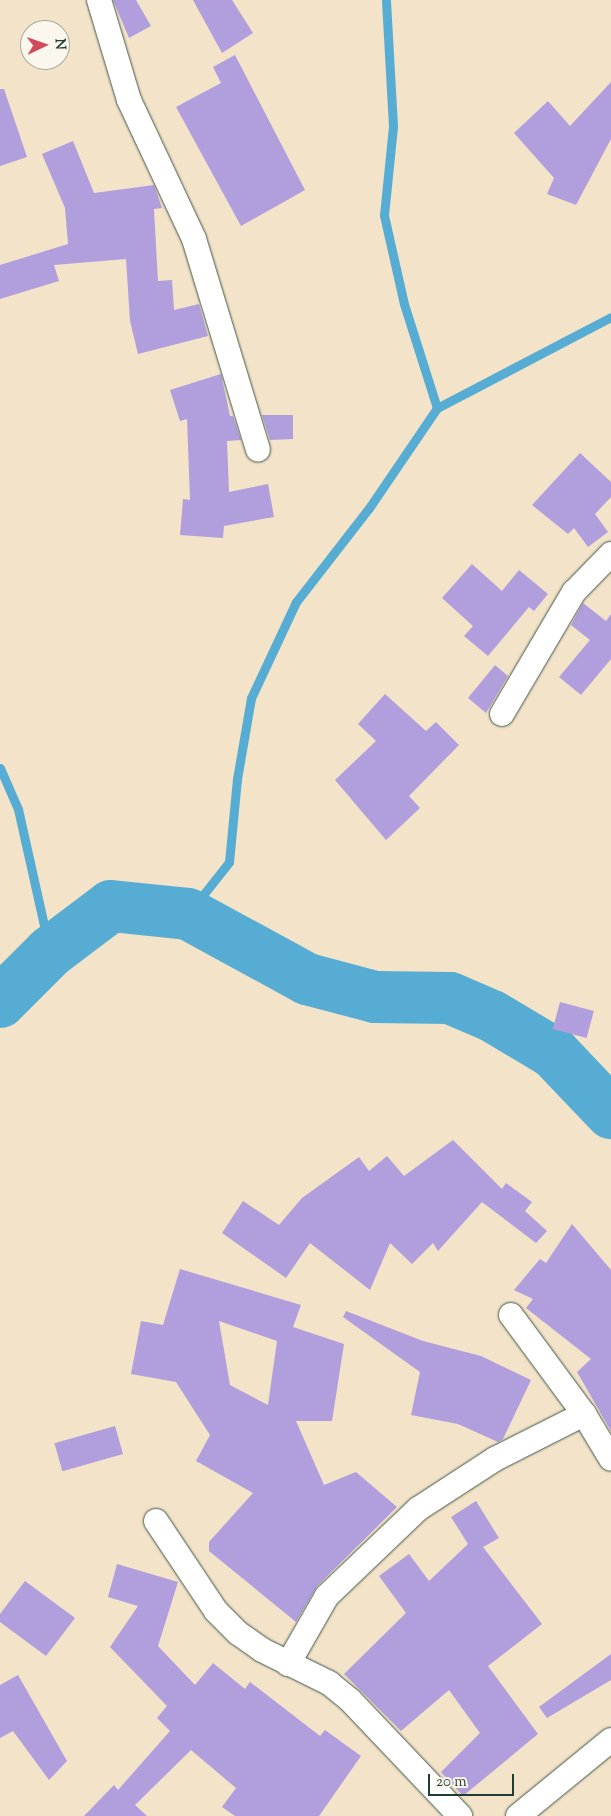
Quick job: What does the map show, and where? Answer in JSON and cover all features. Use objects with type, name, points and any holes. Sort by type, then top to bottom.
[{"type":"street","points":[[99,0],[129,100],[194,239],[258,448]]},
{"type":"street","points":[[502,714],[574,592],[611,554]]},
{"type":"street","points":[[511,1315],[584,1414],[611,1459]]},
{"type":"street","points":[[288,1664],[327,1596],[418,1509],[495,1459],[584,1414]]},
{"type":"street","points":[[156,1521],[216,1611],[238,1633],[288,1664],[329,1683],[350,1700],[460,1816]]},
{"type":"street","points":[[518,1816],[611,1740]]},
{"type":"building","points":[[113,0],[136,0],[151,26],[129,38]]},
{"type":"building","points":[[193,0],[232,0],[253,33],[222,53]]},
{"type":"building","points":[[235,55],[305,190],[241,226],[176,107],[221,83],[213,67]]},
{"type":"building","points":[[611,82],[611,139],[576,205],[547,194],[554,178],[514,133],[548,101],[570,126]]},
{"type":"building","points":[[0,89],[4,89],[27,157],[0,166]]},
{"type":"building","points":[[73,141],[94,193],[154,185],[162,208],[154,209],[158,281],[172,280],[174,310],[199,304],[208,336],[138,354],[130,321],[126,259],[54,265],[59,281],[0,299],[0,265],[68,244],[65,208],[42,154]]},
{"type":"building","points":[[221,374],[230,416],[233,416],[241,440],[227,441],[229,492],[268,484],[274,517],[224,526],[223,538],[180,535],[183,499],[190,500],[187,419],[180,421],[170,390]]},
{"type":"building","points":[[262,415],[293,415],[293,439],[270,440]]},
{"type":"building","points":[[580,453],[611,482],[611,497],[595,514],[608,532],[588,547],[574,528],[568,534],[532,505]]},
{"type":"building","points":[[472,564],[502,591],[519,570],[548,594],[534,611],[529,607],[488,656],[464,636],[473,626],[442,598]]},
{"type":"building","points":[[583,603],[606,621],[611,614],[611,659],[581,695],[559,677],[590,640],[571,625]]},
{"type":"building","points":[[495,665],[508,676],[486,713],[468,698]]},
{"type":"building","points":[[385,694],[426,731],[436,722],[459,745],[409,796],[420,808],[386,840],[335,780],[376,741],[358,724]]},
{"type":"building","points":[[560,1002],[594,1011],[587,1038],[553,1029]]},
{"type":"building","points":[[453,1140],[502,1189],[506,1183],[532,1202],[525,1211],[547,1231],[536,1243],[482,1202],[438,1251],[433,1243],[412,1264],[390,1243],[370,1290],[310,1243],[286,1278],[222,1233],[243,1201],[279,1225],[302,1198],[359,1157],[369,1171],[387,1156],[404,1176]]},
{"type":"building","points":[[572,1224],[611,1270],[611,1431],[577,1372],[591,1359],[526,1308],[533,1299],[514,1290],[540,1259],[546,1263]]},
{"type":"building","points":[[180,1269],[301,1305],[293,1327],[344,1344],[332,1421],[296,1421],[324,1485],[356,1472],[397,1507],[317,1586],[296,1622],[209,1551],[209,1542],[253,1493],[196,1461],[210,1435],[176,1382],[131,1374],[141,1321],[163,1325]],"holes":[[[219,1321],[277,1341],[268,1405],[230,1385]]]},
{"type":"building","points":[[346,1311],[423,1341],[481,1356],[531,1380],[503,1439],[498,1442],[458,1424],[411,1415],[420,1372],[343,1317]]},
{"type":"building","points":[[115,1426],[123,1454],[62,1471],[54,1443]]},
{"type":"building","points":[[476,1501],[499,1538],[483,1547],[542,1624],[488,1666],[538,1734],[463,1796],[441,1772],[480,1733],[449,1690],[401,1731],[344,1674],[406,1613],[379,1576],[409,1554],[429,1581],[468,1544],[451,1517]]},
{"type":"building","points":[[117,1564],[178,1582],[158,1646],[195,1685],[213,1663],[245,1689],[250,1682],[320,1736],[325,1730],[361,1756],[319,1816],[235,1816],[222,1807],[236,1788],[191,1750],[135,1805],[147,1816],[84,1816],[114,1785],[118,1790],[170,1731],[157,1718],[167,1706],[110,1647],[138,1606],[108,1597]]},
{"type":"building","points":[[25,1581],[75,1618],[46,1656],[0,1622],[0,1614]]},
{"type":"building","points":[[611,1654],[611,1680],[547,1718],[539,1707]]},
{"type":"building","points":[[18,1675],[67,1761],[49,1780],[13,1731],[0,1738],[0,1685]]},
{"type":"waterway","points":[[188,914],[229,862],[237,779],[251,698],[296,602],[369,508],[437,408],[404,304],[384,215],[393,126],[386,0]]},
{"type":"waterway","points":[[437,408],[611,317]]},
{"type":"waterway","points":[[0,768],[18,809],[50,952]]},
{"type":"waterway","points":[[0,1002],[50,952],[111,906],[188,914],[307,979],[375,997],[450,998],[492,1016],[554,1053],[611,1113]]}]
